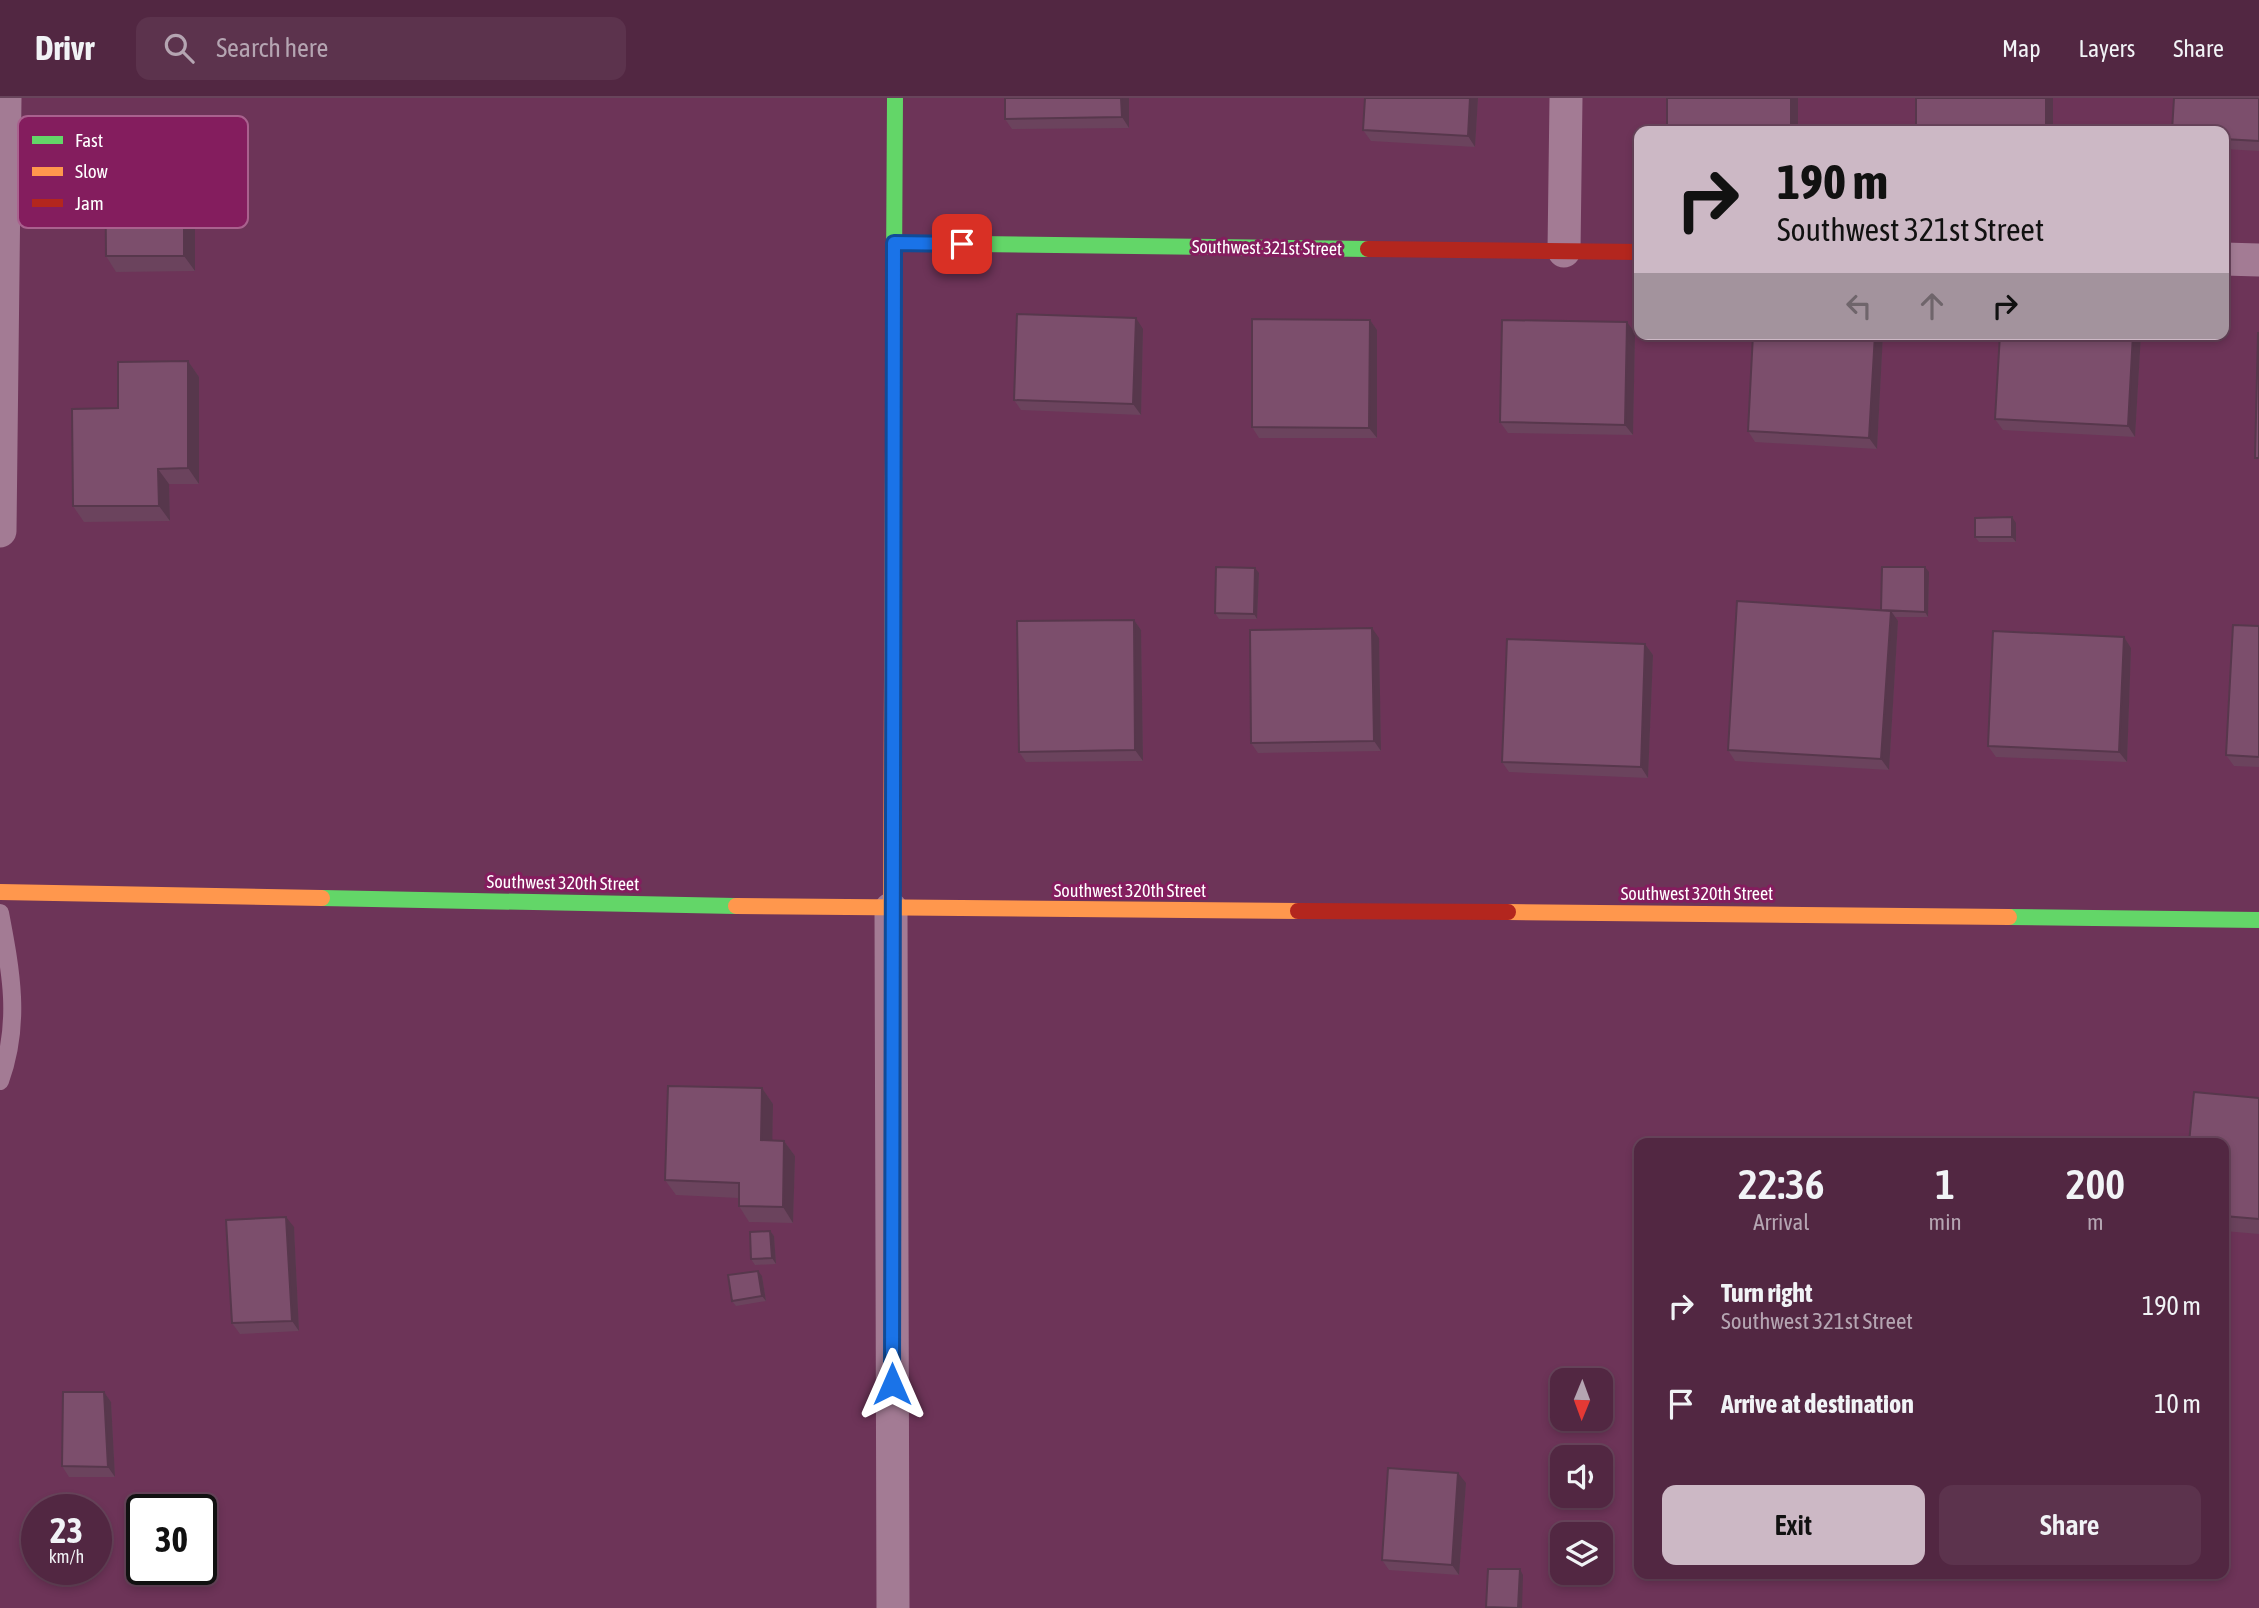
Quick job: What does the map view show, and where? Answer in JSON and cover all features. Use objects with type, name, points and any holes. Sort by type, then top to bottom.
[{"type":"street","points":[[0,531],[5,98]]},
{"type":"street","points":[[893,1608],[891,909],[895,98]]},
{"type":"street","points":[[1564,251],[1566,98]]},
{"type":"street","name":"Southwest 321st Street","points":[[894,243],[1634,252]]},
{"type":"street","points":[[2229,259],[2259,260]]},
{"type":"street","name":"Southwest 320th Street","points":[[0,892],[891,909],[1809,914],[2259,920]]},
{"type":"lane","points":[[0,913],[13,978],[11,1051],[0,1081]]},
{"type":"building","points":[[1005,98],[1121,98],[1122,117],[1005,119]]},
{"type":"building","points":[[1365,98],[1470,98],[1468,136],[1363,130]]},
{"type":"building","points":[[1667,98],[1791,98],[1791,126],[1667,126]]},
{"type":"building","points":[[1916,98],[2046,98],[2046,126],[1916,126]]},
{"type":"building","points":[[2174,98],[2259,98],[2259,141],[2229,139],[2229,126],[2172,126]]},
{"type":"building","points":[[106,228],[184,228],[184,256],[106,256]]},
{"type":"building","points":[[1017,314],[1136,318],[1133,404],[1014,400]]},
{"type":"building","points":[[1252,319],[1370,320],[1369,428],[1252,427]]},
{"type":"building","points":[[1502,320],[1627,322],[1625,425],[1500,422]]},
{"type":"building","points":[[2258,333],[2259,458],[2255,458]]},
{"type":"building","points":[[1753,340],[1875,340],[1869,438],[1748,431]]},
{"type":"building","points":[[2000,340],[2133,340],[2128,426],[1995,419]]},
{"type":"building","points":[[188,361],[188,468],[158,469],[159,506],[73,506],[72,409],[118,408],[118,362]]},
{"type":"building","points":[[2012,517],[2012,537],[1975,537],[1975,518]]},
{"type":"building","points":[[1216,567],[1255,568],[1254,614],[1215,613]]},
{"type":"building","points":[[1882,567],[1925,567],[1925,612],[1881,610]]},
{"type":"building","points":[[1737,601],[1891,611],[1881,759],[1728,750]]},
{"type":"building","points":[[1134,620],[1135,750],[1019,752],[1017,621]]},
{"type":"building","points":[[2233,625],[2259,626],[2259,757],[2226,755]]},
{"type":"building","points":[[1372,628],[1374,741],[1251,743],[1250,630]]},
{"type":"building","points":[[1993,631],[2124,637],[2119,752],[1988,746]]},
{"type":"building","points":[[1507,639],[1645,644],[1641,767],[1502,762]]},
{"type":"building","points":[[668,1086],[762,1088],[761,1140],[784,1141],[783,1207],[739,1206],[739,1183],[665,1180]]},
{"type":"building","points":[[2194,1092],[2259,1098],[2259,1219],[2229,1216],[2229,1138],[2189,1138]]},
{"type":"building","points":[[286,1217],[292,1321],[232,1323],[226,1220]]},
{"type":"building","points":[[770,1231],[772,1258],[751,1259],[750,1232]]},
{"type":"building","points":[[758,1271],[762,1296],[732,1301],[728,1275]]},
{"type":"building","points":[[63,1392],[104,1392],[108,1467],[62,1466]]},
{"type":"building","points":[[1388,1468],[1458,1473],[1452,1565],[1382,1560]]},
{"type":"building","points":[[1488,1569],[1520,1569],[1518,1608],[1486,1607]]},
{"type":"traffic: fast","points":[[893,450],[895,98]]},
{"type":"traffic: fast","points":[[894,243],[1368,249]]},
{"type":"traffic: fast","points":[[322,898],[736,906]]},
{"type":"traffic: fast","points":[[2009,917],[2259,920]]},
{"type":"traffic: slow","points":[[891,909],[893,450]]},
{"type":"traffic: slow","points":[[0,892],[322,898]]},
{"type":"traffic: slow","points":[[736,906],[1298,911]]},
{"type":"traffic: slow","points":[[1508,912],[2009,917]]},
{"type":"traffic: jam","points":[[1368,249],[1634,252]]},
{"type":"traffic: jam","points":[[1298,911],[1508,912]]},
{"type":"route","points":[[892,1384],[894,243],[962,244]]}]
